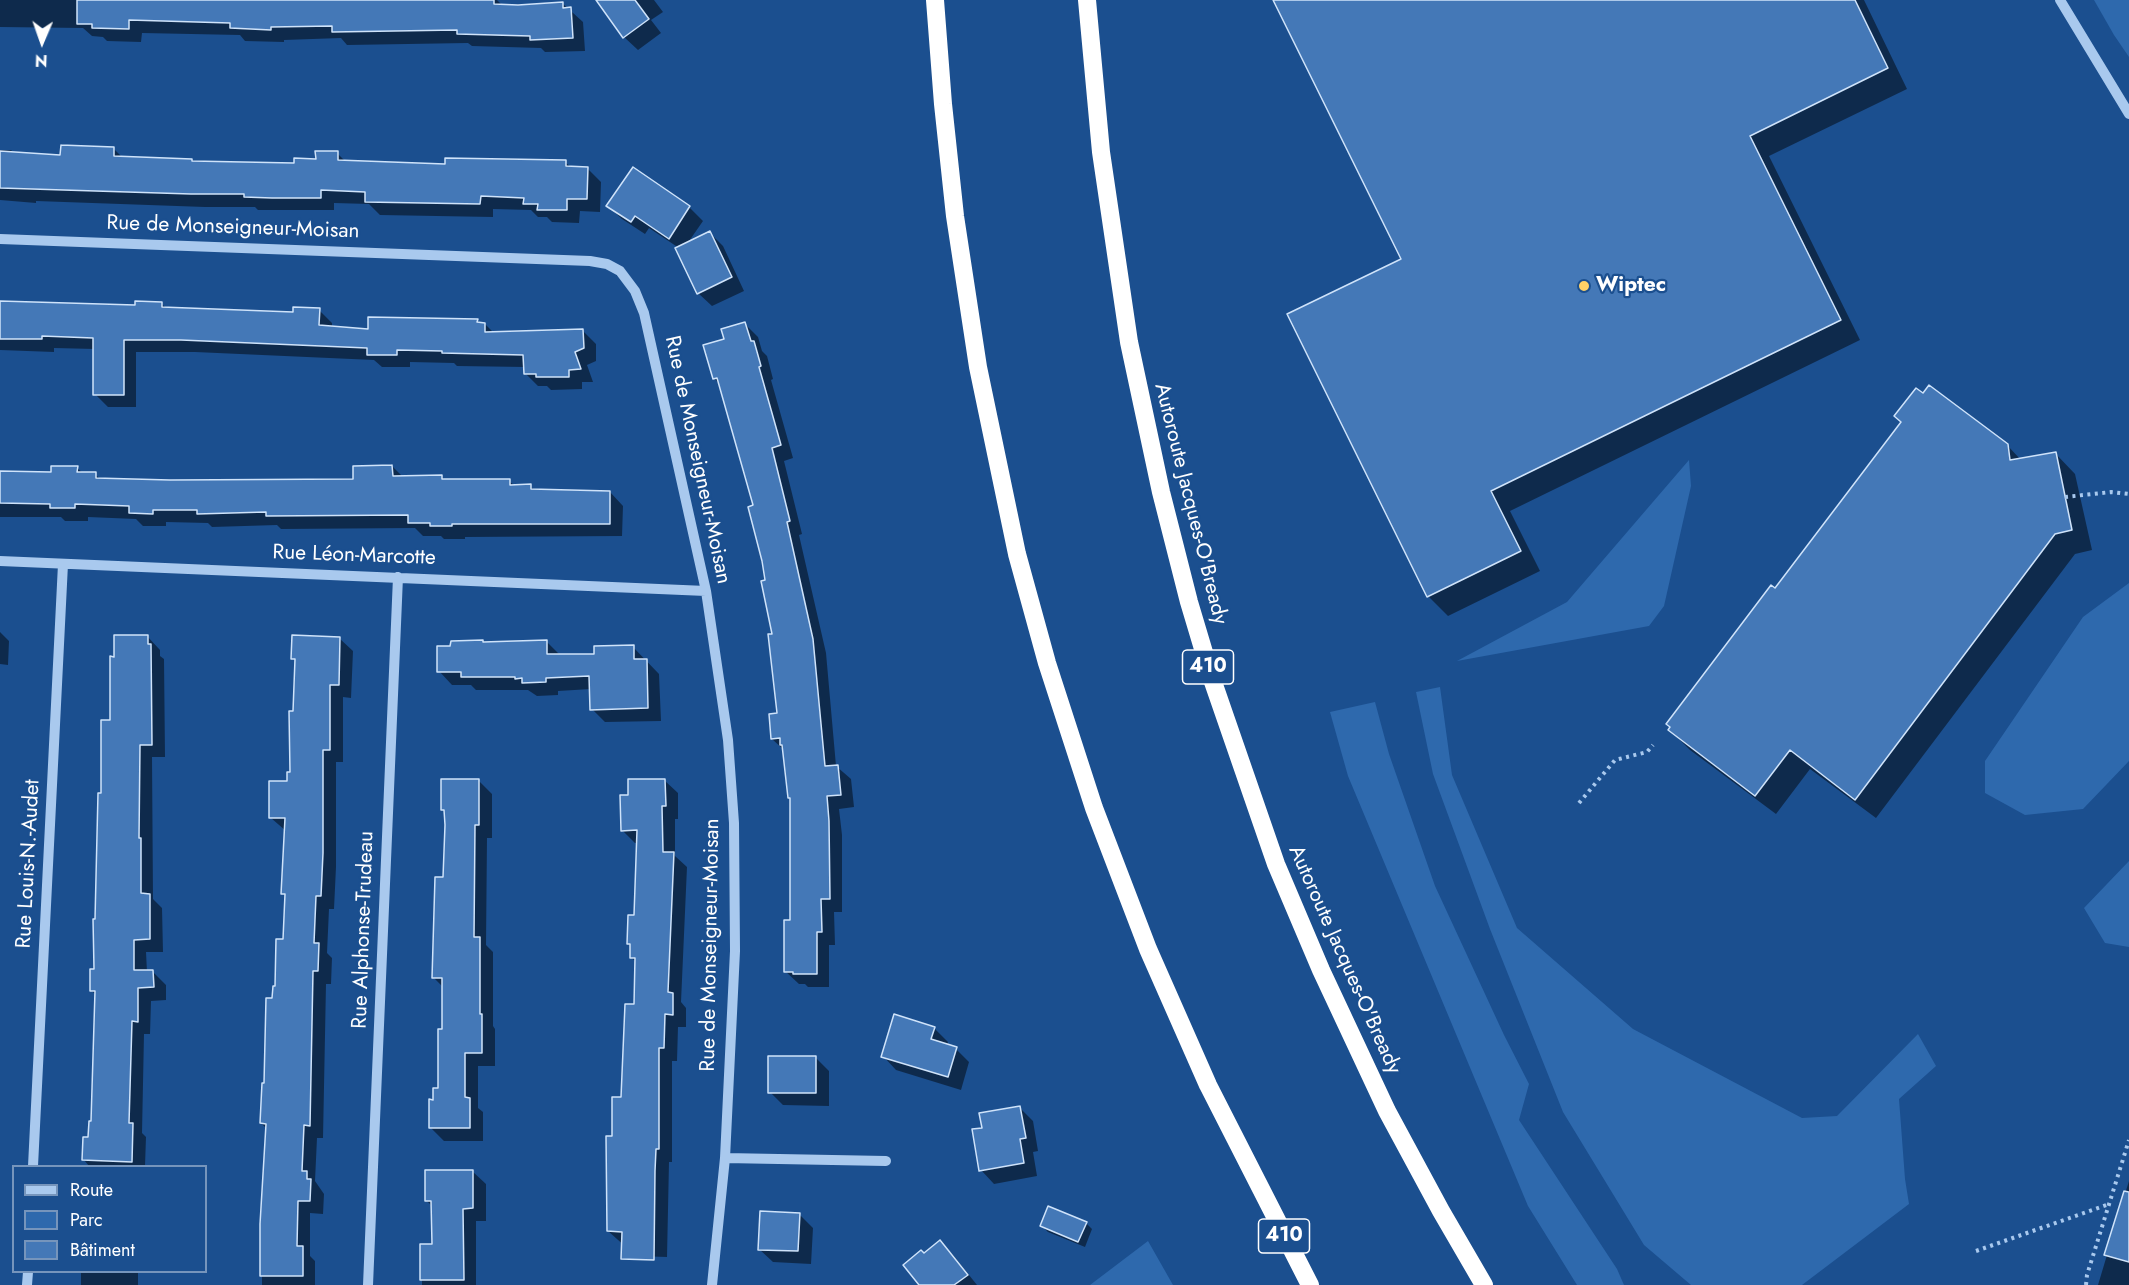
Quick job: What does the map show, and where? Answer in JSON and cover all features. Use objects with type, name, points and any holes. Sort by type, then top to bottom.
[{"type":"highway","name":"410","points":[[935,0],[953,198],[978,367],[1017,554],[1047,663],[1091,800],[1148,949],[1208,1085],[1310,1285]]},
{"type":"highway","name":"Autoroute Jacques-O'Bready","points":[[1087,0],[1101,152],[1129,342],[1170,529],[1212,679],[1276,864],[1325,979],[1396,1127],[1484,1285]]},
{"type":"street","points":[[2060,0],[2129,114]]},
{"type":"street","name":"Rue de Monseigneur-Moisan","points":[[0,239],[590,261],[607,264],[620,272],[635,291],[644,313],[706,591],[728,740],[734,823],[735,951],[725,1158],[712,1285]]},
{"type":"street","name":"Rue Léon-Marcotte","points":[[0,561],[706,591]]},
{"type":"street","name":"Rue Louis-N.-Audet","points":[[33,1165],[63,564]]},
{"type":"street","name":"Rue Alphonse-Trudeau","points":[[368,1285],[398,577]]},
{"type":"street","points":[[725,1158],[885,1161]]},
{"type":"path","points":[[2065,497],[2110,492],[2129,494]]},
{"type":"path","points":[[1579,804],[1615,760],[1647,752],[1653,745]]},
{"type":"path","points":[[2086,1285],[2087,1275],[2129,1140]]},
{"type":"path","points":[[1976,1251],[2109,1204]]},
{"type":"green space","points":[[2094,0],[2129,0],[2129,57],[2114,35]]},
{"type":"green space","points":[[1689,460],[1691,486],[1664,606],[1649,626],[1457,661],[1567,602]]},
{"type":"green space","points":[[2129,583],[2129,761],[2083,809],[2025,815],[1985,793],[1985,761],[2083,617]]},
{"type":"green space","points":[[1440,687],[1452,775],[1517,928],[1633,1029],[1802,1118],[1837,1116],[1918,1034],[1936,1066],[1899,1099],[1909,1204],[1802,1285],[1691,1285],[1644,1245],[1563,1112],[1490,929],[1433,774],[1416,692]]},
{"type":"green space","points":[[1375,702],[1389,754],[1435,886],[1529,1084],[1519,1120],[1617,1269],[1624,1285],[1577,1285],[1528,1206],[1348,776],[1330,712]]},
{"type":"green space","points":[[2129,861],[2129,947],[2105,943],[2084,908]]},
{"type":"green space","points":[[1148,1241],[1173,1285],[1090,1285]]},
{"type":"building","points":[[77,0],[494,0],[494,4],[518,5],[563,2],[563,8],[571,7],[573,38],[530,40],[530,36],[457,34],[457,30],[332,32],[332,26],[271,27],[271,30],[230,28],[230,23],[129,20],[129,29],[92,28],[92,24],[77,24]]},
{"type":"building","points":[[596,0],[635,0],[649,19],[623,38]]},
{"type":"building","name":"Wiptec","points":[[1273,0],[1855,0],[1888,68],[1750,136],[1841,320],[1491,491],[1521,551],[1427,597],[1287,314],[1401,259]]},
{"type":"building","points":[[61,145],[114,147],[114,156],[192,159],[192,161],[294,163],[294,158],[316,159],[315,151],[338,151],[338,160],[445,164],[445,158],[566,160],[566,166],[588,167],[587,199],[567,199],[567,210],[537,210],[538,204],[523,204],[524,198],[481,196],[480,204],[365,202],[365,192],[321,190],[321,198],[272,198],[244,197],[244,194],[0,188],[0,151],[60,155]]},
{"type":"building","points":[[633,167],[690,206],[669,239],[635,216],[631,222],[606,206]]},
{"type":"building","points":[[710,231],[732,277],[697,294],[675,248]]},
{"type":"building","points":[[0,301],[135,305],[135,301],[162,302],[162,307],[293,312],[293,307],[320,308],[319,325],[368,329],[368,317],[478,319],[477,322],[485,323],[485,332],[583,329],[584,348],[575,352],[581,369],[569,370],[569,377],[536,377],[536,374],[524,374],[523,355],[397,350],[397,355],[367,355],[367,348],[181,340],[124,340],[124,395],[93,395],[93,338],[42,336],[42,339],[0,339]]},
{"type":"building","points":[[745,322],[751,341],[754,341],[781,445],[772,448],[790,521],[787,522],[813,639],[825,766],[838,765],[841,795],[827,796],[830,899],[821,899],[822,932],[817,932],[817,974],[784,972],[784,920],[790,920],[790,798],[788,798],[780,738],[771,739],[769,714],[777,713],[768,634],[772,634],[761,581],[765,580],[762,561],[748,507],[753,505],[717,378],[713,379],[703,345],[724,339],[721,329]]},
{"type":"building","points":[[1929,385],[2008,444],[2010,460],[2056,452],[2072,530],[2055,534],[1855,800],[1790,750],[1755,796],[1668,730],[1670,727],[1666,724],[1771,585],[1775,588],[1901,422],[1894,416],[1916,388],[1923,393]]},
{"type":"building","points":[[392,465],[393,476],[442,475],[442,479],[510,479],[510,485],[531,484],[531,489],[610,491],[610,524],[430,526],[430,523],[408,523],[408,515],[266,516],[266,512],[197,514],[197,510],[153,510],[153,514],[129,513],[129,506],[75,504],[75,508],[50,508],[50,504],[0,503],[0,471],[51,472],[51,466],[78,466],[77,472],[96,472],[96,478],[170,480],[353,479],[353,466]]},
{"type":"building","points":[[114,635],[148,635],[148,644],[151,644],[152,745],[140,745],[139,838],[141,838],[141,893],[150,894],[150,939],[134,940],[134,970],[153,970],[154,987],[138,988],[138,1022],[132,1021],[129,1123],[133,1123],[132,1162],[82,1160],[83,1137],[88,1137],[89,1121],[91,1121],[95,991],[90,991],[90,969],[94,969],[93,919],[95,919],[98,793],[101,793],[101,720],[110,720],[110,656],[114,657]]},
{"type":"building","points":[[292,635],[340,637],[339,685],[330,685],[330,750],[323,750],[321,896],[316,896],[314,943],[319,943],[318,971],[313,971],[310,1126],[304,1125],[302,1171],[307,1171],[307,1179],[311,1179],[310,1201],[298,1201],[297,1246],[303,1246],[303,1276],[260,1276],[260,1224],[266,1124],[260,1123],[262,1083],[264,1083],[266,998],[272,998],[273,986],[275,986],[276,939],[283,939],[285,894],[281,894],[285,818],[269,818],[269,781],[287,781],[287,772],[290,772],[289,711],[293,711],[295,659],[291,659]]},
{"type":"building","points":[[483,640],[483,642],[547,640],[547,654],[594,654],[594,646],[634,645],[634,659],[647,659],[648,708],[590,710],[589,676],[546,678],[546,682],[522,683],[522,678],[515,679],[515,677],[461,677],[461,672],[437,672],[437,646],[450,646],[451,641]]},
{"type":"building","points":[[441,779],[479,779],[479,825],[475,825],[474,937],[480,937],[482,1053],[465,1053],[465,1097],[470,1098],[470,1128],[429,1128],[429,1099],[433,1100],[433,1088],[438,1088],[438,1029],[442,1029],[442,978],[432,978],[435,877],[443,877],[445,825],[444,810],[441,810]]},
{"type":"building","points":[[628,779],[665,779],[666,806],[662,806],[663,852],[674,852],[668,992],[673,993],[673,1015],[665,1014],[664,1048],[659,1048],[659,1149],[656,1149],[655,1171],[654,1260],[621,1259],[622,1232],[607,1231],[606,1136],[612,1136],[612,1097],[621,1097],[625,1004],[634,1004],[635,958],[630,958],[630,944],[627,944],[628,915],[634,915],[637,830],[621,831],[620,795],[628,795]]},
{"type":"building","points":[[894,1014],[935,1027],[931,1039],[957,1047],[948,1077],[881,1057]]},
{"type":"building","points":[[768,1056],[816,1056],[816,1093],[768,1093]]},
{"type":"building","points":[[1020,1106],[1026,1138],[1020,1139],[1024,1163],[979,1171],[972,1129],[982,1128],[979,1113]]},
{"type":"building","points":[[425,1170],[473,1170],[473,1208],[463,1209],[464,1280],[420,1280],[420,1244],[432,1244],[431,1201],[425,1201]]},
{"type":"building","points":[[2124,1191],[2129,1192],[2129,1262],[2104,1255]]},
{"type":"building","points":[[1048,1206],[1087,1222],[1078,1242],[1040,1226]]},
{"type":"building","points":[[760,1211],[800,1213],[798,1251],[758,1250]]},
{"type":"building","points":[[940,1240],[968,1275],[954,1285],[919,1285],[903,1265],[921,1250],[924,1253]]},
{"type":"place","name":"Wiptec","points":[[1584,286]]}]
